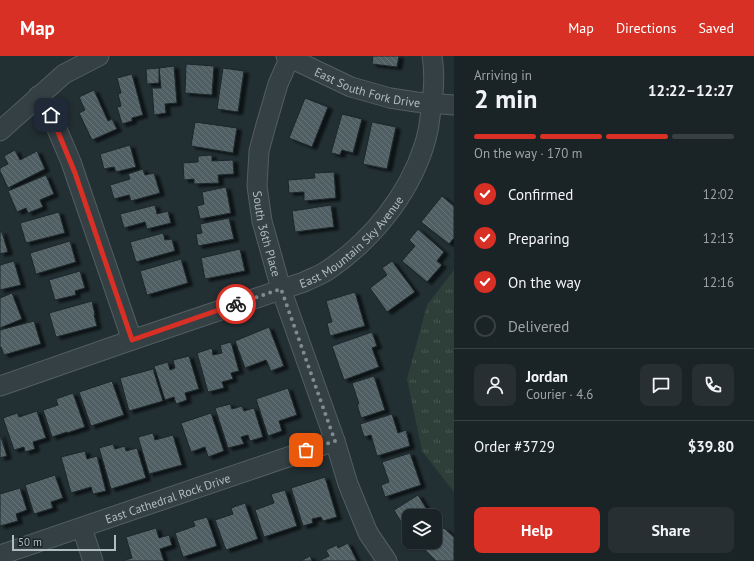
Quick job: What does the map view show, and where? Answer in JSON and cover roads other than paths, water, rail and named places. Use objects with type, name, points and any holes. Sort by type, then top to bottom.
[{"type":"street","points":[[0,131],[64,74],[99,56]]},
{"type":"street","name":"East Mountain Sky Avenue","points":[[0,386],[304,282],[328,270],[352,252],[374,231],[389,213],[414,171],[424,146],[432,103],[434,68],[432,56]]},
{"type":"street","name":"East South Fork Drive","points":[[288,57],[351,87],[390,98],[454,105]]},
{"type":"street","name":"South 36th Place","points":[[288,57],[278,84],[259,151],[257,186],[262,220],[281,289],[335,441],[348,484],[368,533],[387,561]]},
{"type":"street","points":[[38,96],[51,115],[71,162],[132,340]]},
{"type":"street","name":"East Cathedral Rock Drive","points":[[0,555],[335,441]]},
{"type":"street","points":[[82,528],[93,561]]}]
